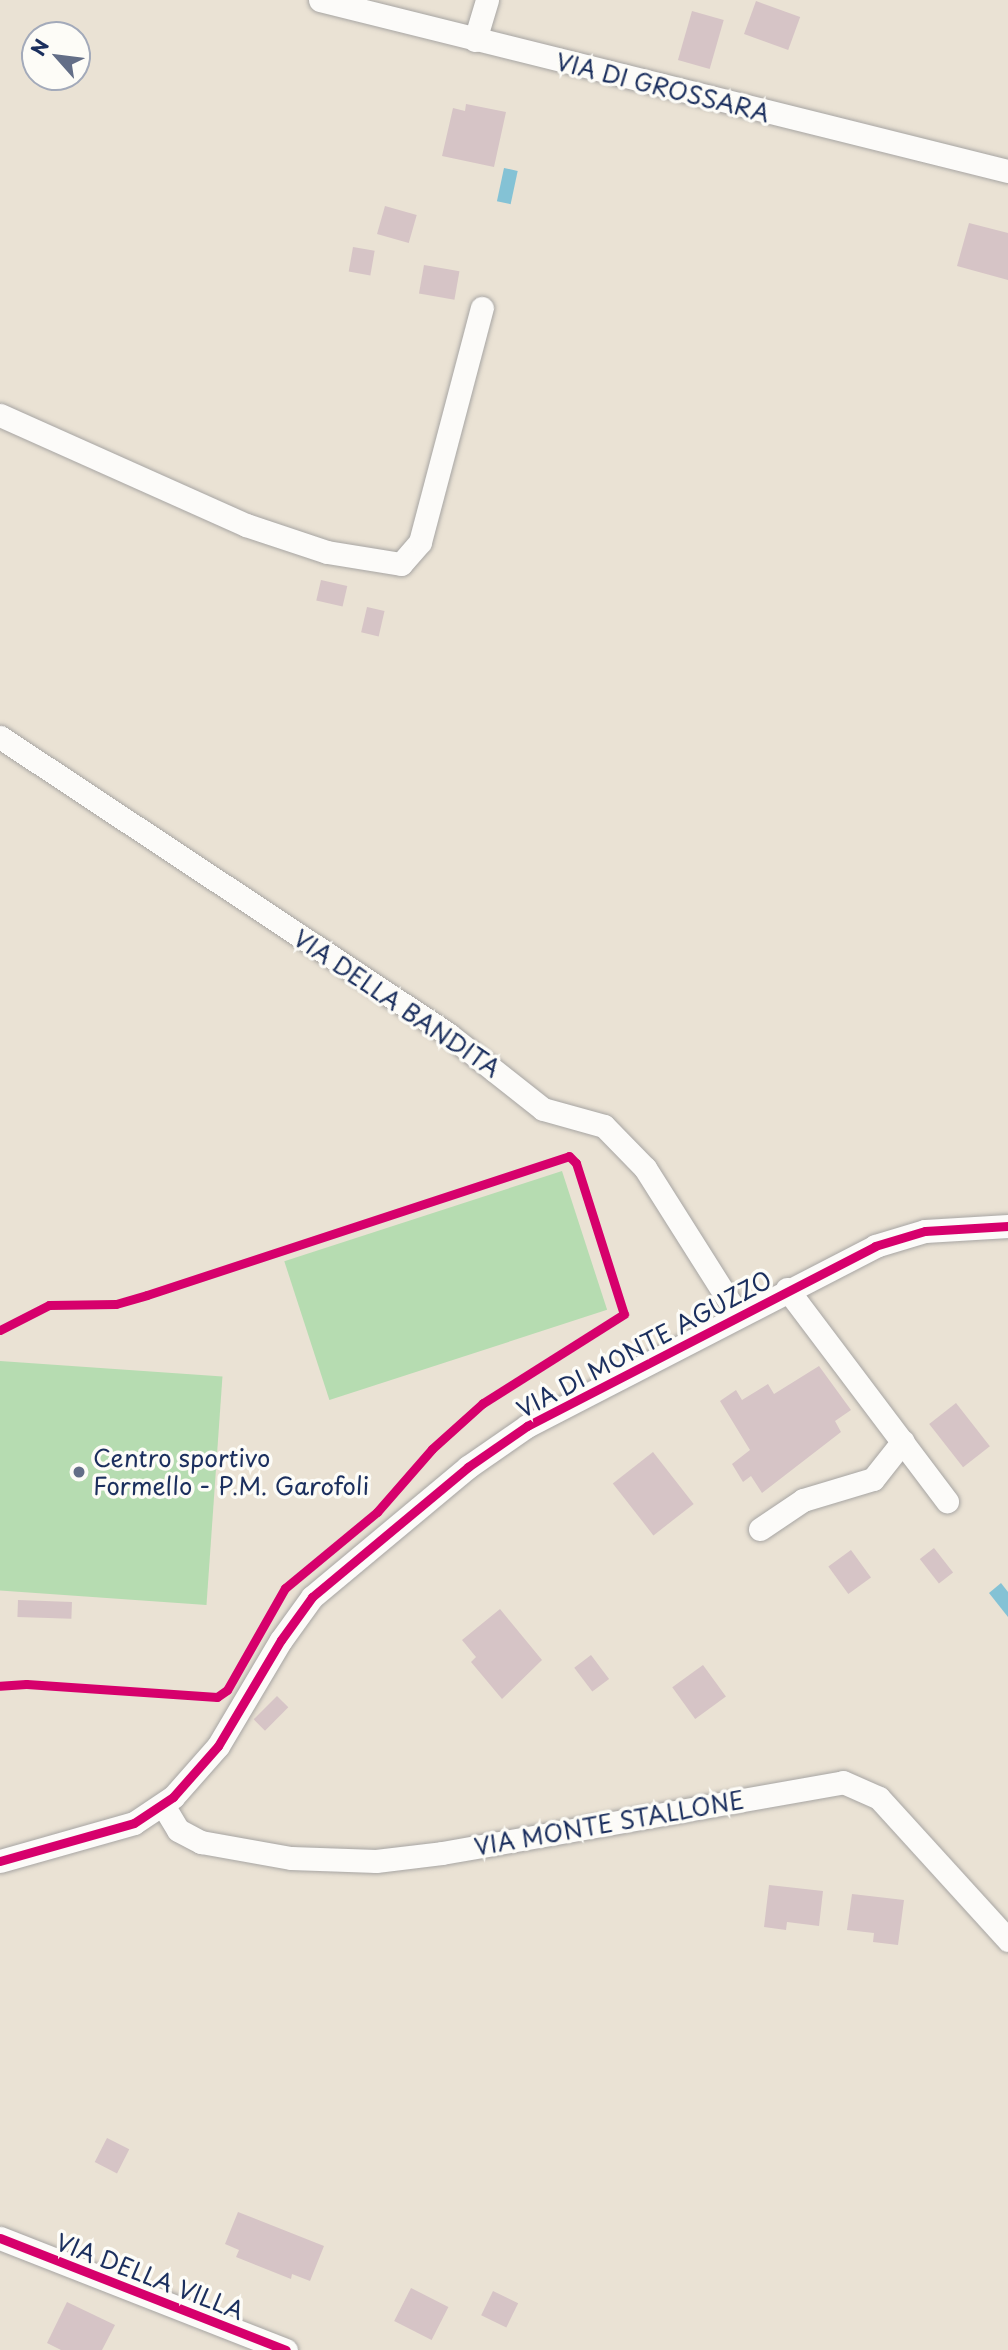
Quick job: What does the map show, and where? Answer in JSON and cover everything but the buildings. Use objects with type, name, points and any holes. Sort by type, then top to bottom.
[{"type":"street","name":"VIA DI GROSSARA","points":[[320,0],[1008,171]]},
{"type":"street","points":[[475,40],[487,0]]},
{"type":"street","points":[[0,415],[246,525],[327,552],[401,564],[420,542],[482,307]]},
{"type":"street","name":"VIA DELLA BANDITA","points":[[0,737],[448,1034],[543,1109],[604,1126],[645,1168],[738,1315]]},
{"type":"street","name":"VIA DI MONTE AGUZZO","points":[[0,1861],[134,1823],[163,1805],[218,1746],[294,1620],[330,1580],[506,1440],[787,1289],[901,1237],[938,1229],[1008,1226]]},
{"type":"street","points":[[787,1289],[947,1501]]},
{"type":"street","points":[[760,1530],[803,1500],[873,1479],[903,1441]]},
{"type":"street","name":"VIA MONTE STALLONE","points":[[163,1805],[178,1830],[201,1842],[291,1858],[376,1861],[454,1852],[828,1783],[850,1783],[879,1798],[1008,1940]]},
{"type":"street","name":"VIA DELLA VILLA","points":[[0,2238],[286,2350]]},
{"type":"green space","points":[[562,1171],[607,1310],[329,1400],[284,1261]]},
{"type":"green space","points":[[0,1361],[222,1377],[206,1605],[0,1591]]},
{"type":"water","points":[[504,168],[518,171],[511,204],[497,201]]},
{"type":"water","points":[[1001,1583],[1008,1592],[1008,1617],[989,1593]]},
{"type":"cycle path","points":[[0,1330],[49,1305],[116,1304],[569,1156],[576,1163],[624,1314],[483,1403],[432,1449],[377,1512],[285,1588],[227,1690],[217,1697],[26,1684],[0,1686]]},
{"type":"cycle path","points":[[0,1861],[134,1823],[173,1797],[218,1746],[281,1640],[312,1597],[468,1467],[527,1426],[875,1246],[925,1231],[1008,1226]]},
{"type":"cycle path","points":[[0,2238],[286,2350]]},
{"type":"place","name":"Centro sportivo Formello - P.M. Garofoli","points":[[79,1472]]}]
